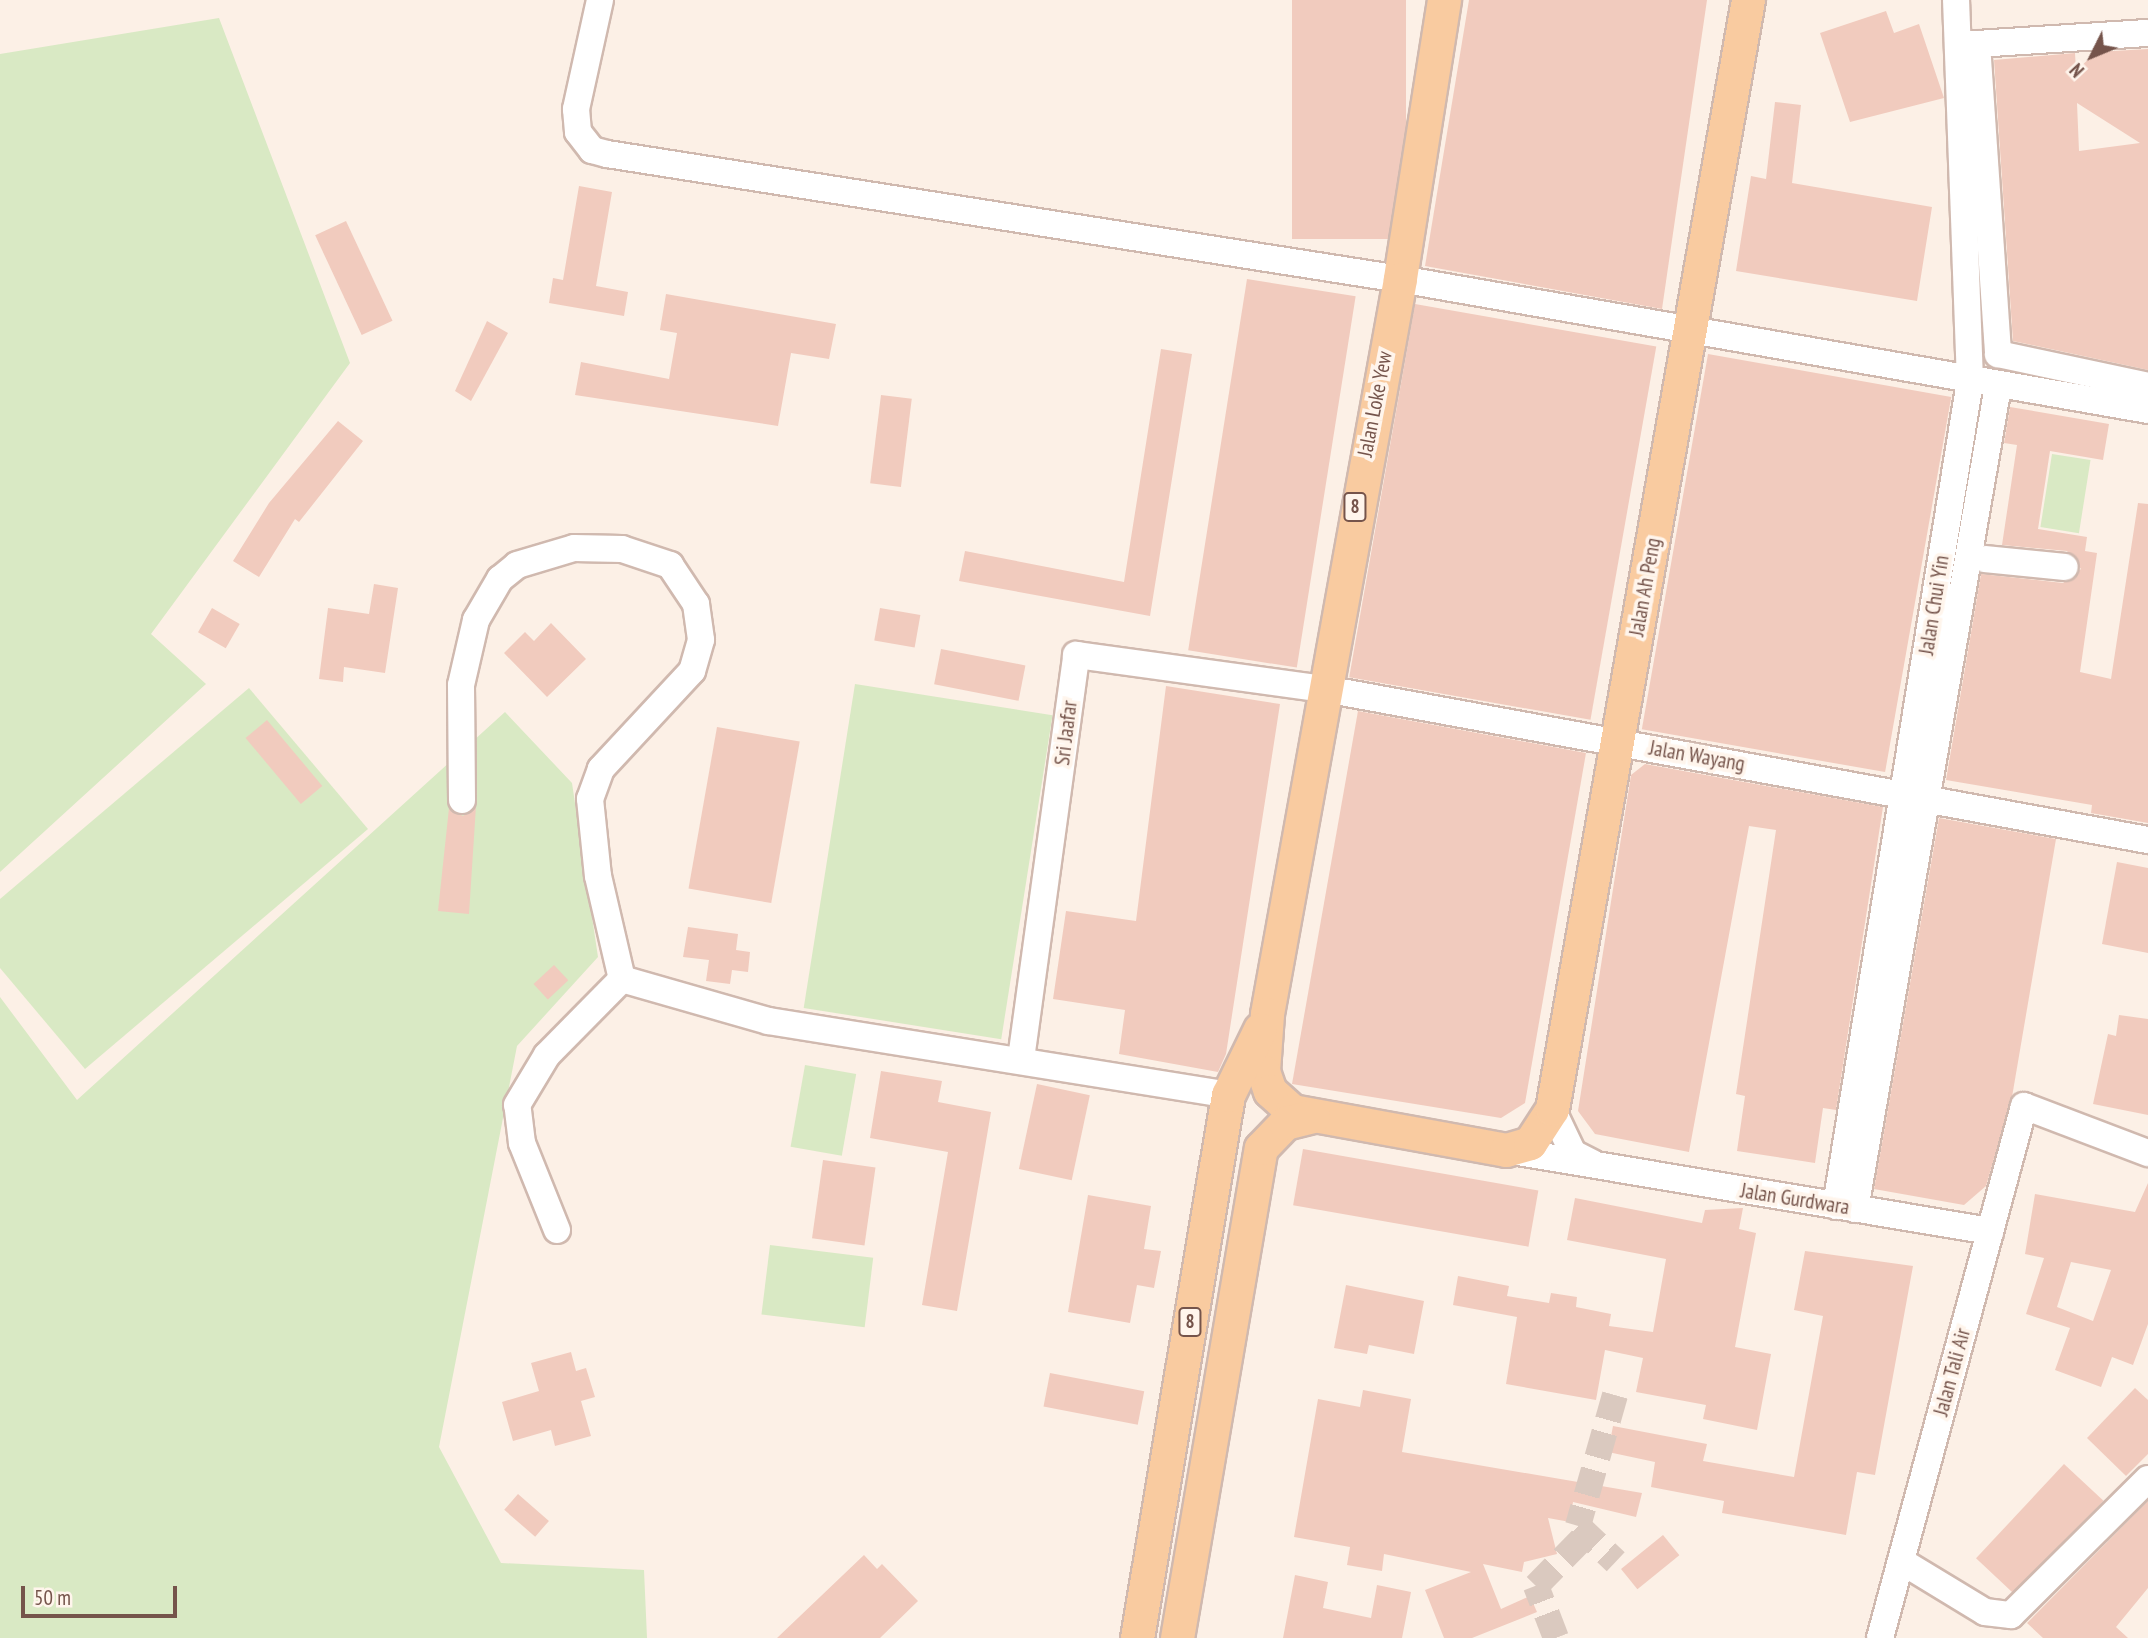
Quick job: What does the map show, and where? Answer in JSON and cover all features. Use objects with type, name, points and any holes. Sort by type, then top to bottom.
[{"type":"main road","name":"Jalan Loke Yew","points":[[1267,1014],[1400,279],[1444,0]]},
{"type":"main road","name":"Jalan Ah Peng","points":[[1506,1150],[1530,1143],[1552,1109],[1748,0]]},
{"type":"main road","name":"8","points":[[1137,1638],[1228,1095],[1267,1014]]},
{"type":"main road","points":[[1267,1014],[1263,1071],[1270,1091],[1292,1111],[1506,1150]]},
{"type":"main road","name":"8","points":[[1177,1638],[1261,1148],[1284,1123],[1313,1116]]},
{"type":"street","points":[[600,0],[576,109],[578,132],[600,152],[1689,327],[1970,381],[2148,410]]},
{"type":"street","name":"Jalan Chui Yin","points":[[1915,796],[1970,381],[1968,45],[1956,0]]},
{"type":"street","points":[[2148,33],[1968,45],[1998,354],[2148,386]]},
{"type":"street","name":"Jalan Chui Yin","points":[[1846,1207],[1915,796],[1998,386]]},
{"type":"street","points":[[462,800],[461,685],[476,620],[500,579],[517,565],[574,548],[622,549],[670,565],[696,604],[701,640],[692,671],[601,769],[590,799],[598,876],[622,979]]},
{"type":"street","points":[[1985,559],[2065,567]]},
{"type":"street","name":"Sri Jaafar","points":[[1021,1059],[1076,655],[1325,689]]},
{"type":"street","name":"Jalan Wayang","points":[[1325,689],[2148,840]]},
{"type":"street","points":[[622,979],[768,1021],[1021,1059],[1228,1095]]},
{"type":"street","points":[[557,1230],[522,1143],[517,1105],[547,1055],[622,979]]},
{"type":"street","name":"Jalan Tali Air","points":[[1880,1638],[2024,1106],[2148,1153]]},
{"type":"street","points":[[1552,1109],[1573,1153],[1600,1167]]},
{"type":"street","name":"Jalan Gurdwara","points":[[1506,1150],[1990,1231]]},
{"type":"street","points":[[1901,1562],[1985,1612],[2011,1615],[2148,1479]]},
{"type":"green space","points":[[219,18],[350,363],[151,634],[206,684],[0,872],[0,54]]},
{"type":"green space","points":[[2052,454],[2091,460],[2079,533],[2040,527]]},
{"type":"green space","points":[[855,684],[1053,715],[1001,1039],[804,1008]]},
{"type":"green space","points":[[249,688],[368,829],[85,1069],[0,968],[0,899]]},
{"type":"green space","points":[[505,712],[572,783],[598,957],[517,1046],[439,1447],[501,1563],[644,1570],[647,1638],[0,1638],[0,997],[77,1100]]},
{"type":"green space","points":[[805,1065],[856,1074],[842,1156],[791,1147]]},
{"type":"green space","points":[[770,1245],[873,1258],[865,1327],[761,1314]]},
{"type":"building","points":[[1292,0],[1406,0],[1406,239],[1292,239]]},
{"type":"building","points":[[1469,0],[1707,0],[1662,309],[1425,266]]},
{"type":"building","points":[[1886,11],[1894,33],[1919,24],[1944,98],[1850,122],[1820,33]]},
{"type":"building","points":[[2148,49],[2148,370],[2013,341],[1994,60],[2075,53],[2076,71],[2096,52]],"holes":[[[2077,103],[2140,143],[2079,151]]]},
{"type":"building","points":[[1775,102],[1801,105],[1792,183],[1932,207],[1917,301],[1736,271],[1751,176],[1766,179]]},
{"type":"building","points":[[579,186],[612,192],[596,286],[628,292],[624,316],[549,303],[553,278],[563,280]]},
{"type":"building","points":[[346,221],[392,321],[362,335],[315,235]]},
{"type":"building","points":[[1247,279],[1356,296],[1297,668],[1188,650]]},
{"type":"building","points":[[666,294],[836,324],[829,359],[791,353],[778,426],[575,395],[581,362],[669,379],[677,333],[660,330]]},
{"type":"building","points":[[1415,304],[1656,347],[1590,720],[1349,677]]},
{"type":"building","points":[[487,321],[508,333],[471,401],[455,391]]},
{"type":"building","points":[[1161,349],[1192,354],[1150,616],[959,581],[965,551],[1124,582]]},
{"type":"building","points":[[1708,354],[1951,397],[1885,772],[1642,729]]},
{"type":"building","points":[[881,395],[912,399],[901,487],[870,483]]},
{"type":"building","points":[[2010,407],[2109,424],[2103,460],[2050,451],[2038,529],[2087,537],[2085,551],[2097,553],[2080,672],[2111,679],[2138,503],[2148,504],[2148,823],[2091,813],[2092,805],[1946,780],[1981,574],[2063,583],[2081,569],[2067,551],[2002,545],[2017,445],[2004,443]]},
{"type":"building","points":[[338,421],[363,441],[299,522],[295,519],[259,577],[233,561],[269,503]]},
{"type":"building","points":[[374,584],[398,588],[385,673],[344,667],[343,682],[319,679],[328,608],[369,614]]},
{"type":"building","points":[[212,608],[240,624],[226,648],[198,632]]},
{"type":"building","points":[[880,608],[920,615],[915,648],[874,640]]},
{"type":"building","points":[[551,623],[586,659],[547,697],[504,653],[525,632],[534,641]]},
{"type":"building","points":[[941,649],[1025,665],[1019,701],[934,684]]},
{"type":"building","points":[[1166,686],[1280,704],[1226,1054],[1218,1072],[1119,1054],[1125,1010],[1053,999],[1066,911],[1136,921]]},
{"type":"building","points":[[1358,711],[1586,753],[1525,1103],[1501,1118],[1292,1084]]},
{"type":"building","points":[[267,720],[322,786],[301,804],[246,738]]},
{"type":"building","points":[[717,727],[800,742],[771,903],[689,889]]},
{"type":"building","points":[[1645,764],[1883,807],[1836,1110],[1823,1108],[1815,1163],[1737,1151],[1745,1096],[1736,1094],[1776,830],[1749,826],[1689,1152],[1595,1134],[1578,1111],[1631,775]]},
{"type":"building","points":[[476,806],[469,914],[438,911],[449,808],[463,816]]},
{"type":"building","points":[[1939,818],[2056,839],[2012,1097],[1986,1186],[1964,1205],[1874,1189]]},
{"type":"building","points":[[2117,862],[2148,868],[2148,953],[2102,944]]},
{"type":"building","points":[[688,927],[738,934],[736,950],[750,952],[748,972],[732,970],[730,984],[706,981],[709,960],[683,957]]},
{"type":"building","points":[[554,965],[568,980],[548,999],[534,984]]},
{"type":"building","points":[[2119,1015],[2148,1019],[2148,1115],[2093,1104],[2108,1034],[2116,1036]]},
{"type":"building","points":[[881,1071],[942,1081],[938,1102],[991,1112],[957,1311],[922,1305],[948,1152],[870,1138]]},
{"type":"building","points":[[1037,1084],[1090,1095],[1072,1180],[1019,1169]]},
{"type":"building","points":[[1303,1149],[1538,1191],[1528,1247],[1293,1205]]},
{"type":"building","points":[[823,1160],[875,1167],[864,1246],[812,1238]]},
{"type":"building","points":[[2148,1183],[2148,1324],[2133,1365],[2112,1357],[2101,1387],[2055,1370],[2070,1328],[2026,1314],[2044,1258],[2025,1254],[2035,1194],[2135,1212]],"holes":[[[2071,1262],[2111,1270],[2093,1321],[2057,1307]]]},
{"type":"building","points":[[1088,1195],[1151,1206],[1144,1249],[1161,1251],[1154,1288],[1137,1285],[1130,1323],[1068,1312]]},
{"type":"building","points":[[1575,1198],[1702,1223],[1705,1210],[1743,1208],[1739,1229],[1756,1233],[1735,1347],[1771,1354],[1757,1430],[1703,1419],[1706,1405],[1636,1392],[1643,1358],[1605,1350],[1596,1400],[1506,1384],[1517,1317],[1453,1305],[1458,1276],[1509,1286],[1507,1296],[1549,1303],[1551,1293],[1577,1297],[1576,1307],[1611,1314],[1609,1326],[1653,1332],[1666,1259],[1567,1240]]},
{"type":"building","points":[[1805,1251],[1913,1266],[1875,1475],[1857,1472],[1846,1535],[1722,1513],[1724,1501],[1651,1487],[1655,1462],[1608,1452],[1613,1426],[1707,1444],[1703,1461],[1794,1477],[1823,1316],[1794,1310]]},
{"type":"building","points":[[1346,1285],[1424,1301],[1414,1354],[1369,1345],[1367,1354],[1334,1348]]},
{"type":"building","points":[[571,1352],[576,1371],[586,1368],[595,1397],[581,1401],[591,1436],[555,1446],[551,1430],[513,1441],[502,1402],[539,1391],[531,1363]]},
{"type":"building","points":[[1050,1373],[1144,1391],[1138,1425],[1044,1406]]},
{"type":"building","points":[[2135,1388],[2148,1400],[2148,1454],[2126,1476],[2087,1438]]},
{"type":"building","points":[[1363,1390],[1411,1399],[1402,1452],[1642,1493],[1636,1517],[1573,1502],[1570,1522],[1548,1518],[1557,1554],[1524,1562],[1522,1572],[1483,1564],[1501,1609],[1530,1596],[1537,1612],[1472,1638],[1444,1638],[1425,1590],[1471,1572],[1384,1554],[1382,1571],[1347,1565],[1350,1547],[1294,1537],[1318,1399],[1360,1407]]},
{"type":"building","points":[[2064,1464],[2103,1501],[2016,1595],[1976,1558]]},
{"type":"building","points":[[518,1494],[549,1521],[535,1537],[504,1510]]},
{"type":"building","points":[[2148,1501],[2148,1588],[2116,1627],[2128,1638],[2043,1638],[2027,1623]]},
{"type":"building","points":[[1663,1535],[1679,1555],[1637,1589],[1621,1569]]},
{"type":"building","points":[[864,1555],[877,1569],[882,1564],[918,1601],[880,1638],[777,1638]]},
{"type":"building","points":[[1295,1575],[1328,1582],[1323,1608],[1371,1618],[1377,1585],[1411,1592],[1402,1638],[1283,1638]]},
{"type":"tunnel","points":[[1615,1395],[1578,1526],[1616,1562]]},
{"type":"tunnel","points":[[1556,1638],[1536,1586],[1587,1534]]}]
